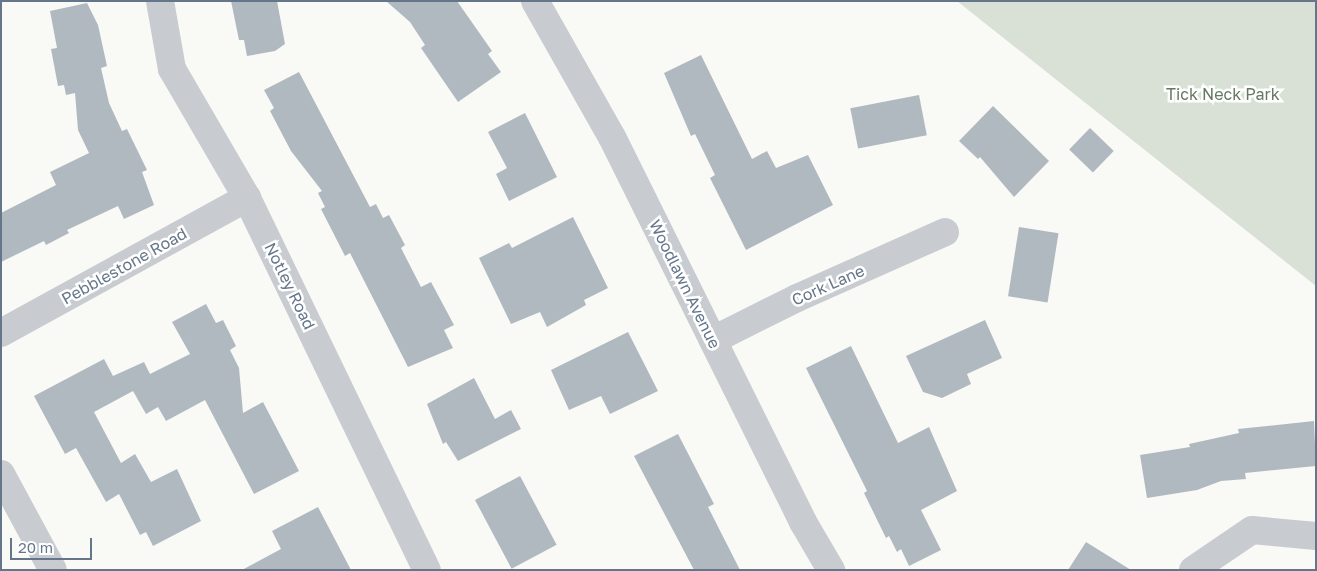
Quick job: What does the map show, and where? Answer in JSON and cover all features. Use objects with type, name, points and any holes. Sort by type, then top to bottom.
[{"type":"street","name":"Notley Road","points":[[160,1],[172,69],[248,198],[427,570]]},
{"type":"street","name":"Woodlawn Avenue","points":[[535,1],[612,137],[803,522],[831,570]]},
{"type":"street","name":"Pebblestone Road","points":[[1,333],[248,198]]},
{"type":"street","name":"Cork Lane","points":[[713,340],[797,298],[945,232]]},
{"type":"street","points":[[1,474],[53,570]]},
{"type":"street","points":[[1193,570],[1252,530],[1316,536]]},
{"type":"green space","name":"Tick Neck Park","points":[[957,1],[1316,1],[1316,286]]},
{"type":"building","points":[[231,1],[277,1],[285,44],[275,51],[247,56],[244,40],[239,40]]},
{"type":"building","points":[[386,1],[457,1],[492,51],[488,54],[501,72],[458,102],[421,48],[425,45],[410,22]]},
{"type":"building","points":[[87,3],[98,25],[107,66],[101,68],[109,103],[122,131],[127,129],[147,170],[142,172],[154,205],[124,219],[118,206],[67,230],[69,233],[46,245],[44,241],[1,262],[1,213],[56,185],[50,172],[89,153],[78,130],[75,93],[66,95],[64,85],[58,86],[51,49],[57,48],[50,11]]},
{"type":"building","points":[[701,55],[752,159],[767,151],[776,168],[808,155],[833,205],[746,250],[710,178],[715,175],[695,134],[691,136],[664,73]]},
{"type":"building","points":[[299,72],[370,207],[376,204],[383,218],[389,215],[405,245],[401,248],[421,287],[431,282],[454,325],[444,330],[453,348],[408,367],[350,253],[345,256],[321,209],[325,207],[318,193],[322,191],[291,151],[270,111],[274,108],[264,90]]},
{"type":"building","points":[[919,95],[927,135],[858,149],[850,108]]},
{"type":"building","points":[[993,106],[1049,161],[1014,197],[980,157],[978,159],[959,141]]},
{"type":"building","points":[[525,113],[557,177],[509,201],[496,174],[507,168],[488,132]]},
{"type":"building","points":[[1090,128],[1114,151],[1093,173],[1069,150]]},
{"type":"building","points":[[573,217],[608,288],[584,300],[586,305],[547,327],[540,312],[511,324],[479,258],[509,243],[512,248]]},
{"type":"building","points":[[1019,227],[1059,233],[1048,302],[1008,296]]},
{"type":"building","points":[[206,304],[216,323],[223,320],[236,346],[230,350],[239,368],[243,413],[263,402],[299,471],[254,494],[205,400],[166,421],[158,407],[146,414],[133,391],[94,412],[121,463],[135,454],[151,482],[177,469],[201,521],[153,546],[146,532],[140,535],[119,494],[106,502],[76,448],[65,454],[34,396],[104,359],[113,376],[144,362],[150,374],[190,354],[172,322]]},
{"type":"building","points":[[985,320],[1002,358],[967,374],[971,384],[942,398],[923,392],[906,356]]},
{"type":"building","points":[[628,332],[658,391],[610,414],[601,396],[569,410],[551,370]]},
{"type":"building","points":[[851,346],[898,443],[929,427],[957,491],[921,510],[941,550],[909,566],[901,549],[897,552],[889,536],[886,538],[864,493],[867,491],[806,368]]},
{"type":"building","points":[[474,378],[495,419],[511,410],[521,429],[458,461],[446,442],[443,444],[427,404]]},
{"type":"building","points":[[1314,421],[1316,466],[1245,473],[1246,479],[1221,481],[1197,490],[1147,498],[1140,455],[1190,447],[1189,444],[1239,433],[1238,429]]},
{"type":"building","points":[[678,434],[714,504],[708,507],[740,570],[694,570],[634,456]]},
{"type":"building","points":[[520,476],[557,545],[512,569],[475,500]]},
{"type":"building","points":[[318,507],[351,570],[242,570],[281,549],[272,531]]},
{"type":"building","points":[[1086,542],[1131,570],[1068,570]]}]
